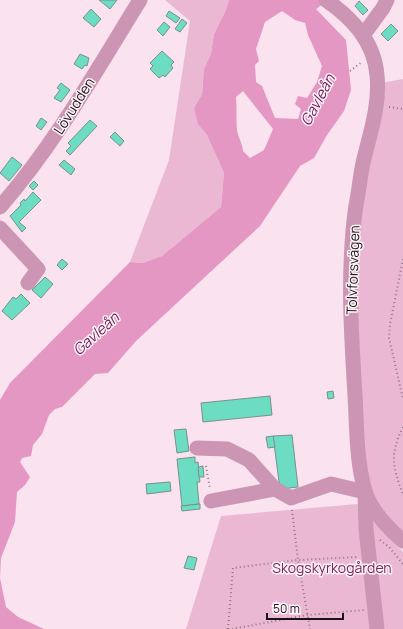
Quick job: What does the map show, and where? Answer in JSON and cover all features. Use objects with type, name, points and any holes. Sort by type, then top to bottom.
[{"type":"street","name":"Lövudden","points":[[0,207],[28,175],[62,126],[140,0]]},
{"type":"street","points":[[364,34],[387,0]]},
{"type":"street","name":"Tolvforsvägen","points":[[328,2],[351,20],[364,34],[377,73],[378,105],[362,166],[352,234],[349,296],[358,455],[365,492],[372,506],[395,528],[403,541]]},
{"type":"street","points":[[0,228],[38,268],[28,283]]},
{"type":"street","points":[[197,448],[226,449],[249,460],[275,489],[291,498],[331,484],[365,492],[366,529],[378,629]]},
{"type":"street","points":[[211,501],[275,489]]},
{"type":"path","points":[[378,105],[403,109]]},
{"type":"path","points":[[403,260],[390,324],[389,338],[403,399]]},
{"type":"path","points":[[403,427],[396,442],[393,467],[403,495]]},
{"type":"path","points":[[206,466],[211,501]]},
{"type":"path","points":[[291,498],[298,560],[310,629]]},
{"type":"path","points":[[366,529],[389,547],[403,564]]},
{"type":"path","points":[[228,629],[233,568],[298,560],[369,556]]},
{"type":"path","points":[[232,629],[307,615],[376,608]]},
{"type":"green space","points":[[165,0],[229,0],[226,10],[214,34],[211,54],[204,69],[202,94],[194,108],[199,124],[207,135],[224,173],[221,207],[162,256],[143,263],[130,262],[169,160],[190,21]]},
{"type":"green space","points":[[403,79],[403,541],[365,492],[349,296],[381,83]]},
{"type":"green space","name":"Skogskyrkogården","points":[[357,504],[403,552],[403,629],[186,629],[221,516]]},
{"type":"water","name":"Gavleån","points":[[229,0],[329,0],[316,9],[346,40],[351,90],[344,111],[327,135],[314,158],[300,166],[260,226],[136,341],[108,373],[95,374],[62,407],[55,409],[49,415],[42,434],[33,445],[31,456],[22,458],[20,462],[30,477],[25,485],[17,492],[15,522],[1,558],[0,578],[0,400],[10,383],[130,262],[143,263],[162,256],[221,207],[224,173],[207,135],[198,124],[194,108],[202,94],[204,69],[211,54],[214,34],[226,10]],"holes":[[[282,11],[295,20],[305,23],[308,35],[322,66],[317,82],[307,98],[298,96],[295,104],[301,109],[298,119],[275,118],[262,86],[256,82],[255,65],[259,61],[256,49],[265,22]],[[243,91],[273,129],[264,150],[250,158],[243,151],[237,130],[236,97]]]},
{"type":"water","points":[[0,578],[6,607],[18,617],[44,629],[0,629]]},
{"type":"building","points":[[99,0],[117,0],[110,9]]},
{"type":"building","points":[[359,1],[368,10],[363,15],[355,6]]},
{"type":"building","points":[[91,9],[101,19],[94,27],[83,18]]},
{"type":"building","points":[[169,11],[180,18],[176,23],[166,16]]},
{"type":"building","points":[[182,19],[187,23],[180,32],[175,29]]},
{"type":"building","points":[[164,22],[170,27],[163,36],[157,30]]},
{"type":"building","points":[[391,24],[398,31],[388,41],[381,34]]},
{"type":"building","points":[[162,51],[174,62],[171,65],[173,68],[165,77],[163,75],[159,78],[150,69],[153,66],[150,63]]},
{"type":"building","points":[[80,54],[89,58],[87,66],[85,65],[82,69],[74,64]]},
{"type":"building","points":[[61,83],[70,90],[61,102],[54,98],[60,90],[57,88]]},
{"type":"building","points":[[41,118],[47,122],[41,130],[36,126]]},
{"type":"building","points":[[90,120],[97,126],[70,155],[66,151],[71,146],[68,143]]},
{"type":"building","points":[[115,132],[124,141],[120,146],[110,137]]},
{"type":"building","points":[[12,157],[22,165],[9,181],[0,173]]},
{"type":"building","points":[[64,160],[75,169],[71,175],[59,165]]},
{"type":"building","points":[[34,181],[38,185],[33,190],[29,186]]},
{"type":"building","points":[[33,192],[41,200],[19,222],[26,228],[22,232],[10,216],[21,205],[20,203],[24,199],[25,201]]},
{"type":"building","points":[[62,259],[68,264],[62,270],[57,265]]},
{"type":"building","points":[[45,277],[53,284],[41,298],[32,290]]},
{"type":"building","points":[[21,294],[30,303],[12,320],[2,311],[13,297],[16,299]]},
{"type":"building","points":[[333,391],[334,398],[328,399],[327,392]]},
{"type":"building","points":[[270,396],[272,415],[203,422],[201,403]]},
{"type":"building","points":[[186,429],[189,451],[177,453],[174,430]]},
{"type":"building","points":[[292,435],[298,487],[280,489],[273,436]]},
{"type":"building","points":[[273,436],[275,447],[268,448],[266,437]]},
{"type":"building","points":[[195,457],[195,463],[198,462],[200,482],[197,482],[199,504],[182,506],[177,459]]},
{"type":"building","points":[[203,466],[204,477],[199,477],[198,467]]},
{"type":"building","points":[[170,482],[171,491],[147,494],[146,484]]},
{"type":"building","points":[[200,504],[200,509],[182,511],[181,506]]},
{"type":"building","points":[[188,556],[197,558],[194,570],[184,568]]}]
